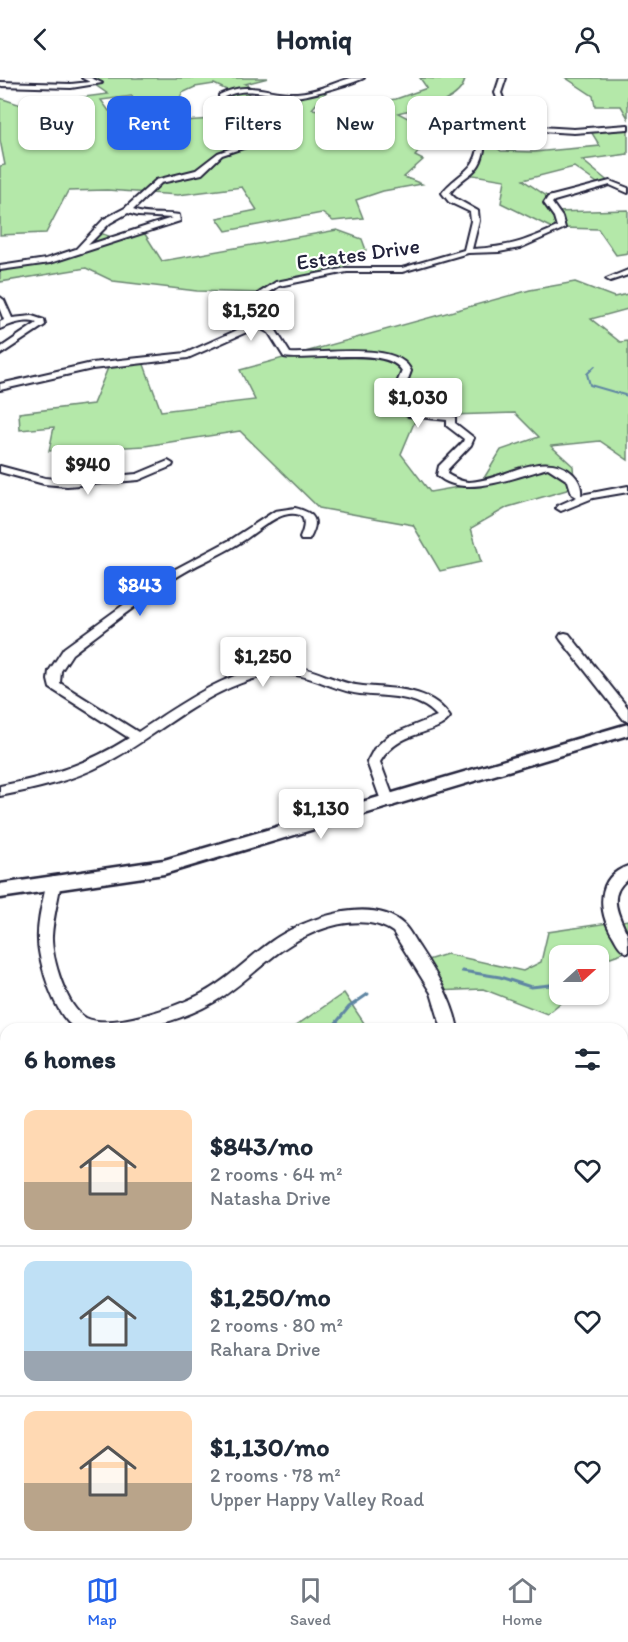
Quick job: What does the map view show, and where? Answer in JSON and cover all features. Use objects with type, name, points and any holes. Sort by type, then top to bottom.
[{"type":"street","points":[[0,84],[71,86],[99,83],[85,78]]},
{"type":"street","points":[[78,251],[107,221],[128,210],[153,185],[162,180],[195,174],[205,168],[214,157],[250,144],[244,132],[228,118],[220,105],[220,96],[229,91],[250,87],[290,95],[301,94],[345,80],[361,78]]},
{"type":"street","points":[[499,96],[503,78]]},
{"type":"street","points":[[547,128],[574,131],[628,127]]},
{"type":"street","points":[[468,251],[467,244],[475,223],[474,211],[452,200],[446,194],[451,187],[475,168],[481,150]]},
{"type":"street","name":"Estates Drive","points":[[257,324],[263,293],[276,284],[346,270],[402,270],[468,251],[498,250],[520,246],[558,231],[562,226],[548,203],[551,199],[610,183],[619,184],[628,191]]},
{"type":"street","points":[[0,268],[47,261],[177,219],[177,216],[138,214],[128,210]]},
{"type":"street","points":[[610,279],[628,272]]},
{"type":"street","points":[[0,300],[4,323],[32,319],[41,322],[41,326],[0,352]]},
{"type":"street","points":[[0,387],[92,366],[188,354],[257,324],[265,324],[273,329],[287,356],[376,354],[400,362],[406,367],[407,373],[399,392],[399,405],[406,412],[417,416],[443,415],[452,419],[450,424],[469,438],[468,443],[443,468],[442,475],[452,481],[469,485],[549,465],[560,469],[574,481],[577,494]]},
{"type":"street","points":[[0,469],[21,472],[44,481],[78,482],[139,477],[168,464]]},
{"type":"street","points":[[561,508],[590,495],[628,489]]},
{"type":"street","points":[[138,738],[54,685],[53,678],[56,668],[68,651],[170,576],[236,541],[279,513],[295,511],[304,514],[310,520],[310,527],[305,538]]},
{"type":"street","points":[[565,637],[628,717]]},
{"type":"street","points":[[0,791],[39,784],[80,771],[208,695],[238,681],[261,672],[303,670],[356,689],[392,693],[429,701],[444,717],[438,722],[392,738],[380,748],[373,762],[388,802]]},
{"type":"street","points":[[0,891],[164,867],[628,729]]},
{"type":"street","points":[[628,872],[617,878],[609,890],[607,902],[612,922],[628,947]]},
{"type":"street","points":[[54,882],[45,937],[49,958],[61,1000],[70,1015],[82,1023]]},
{"type":"street","points":[[136,1023],[182,1010],[206,999],[238,979],[291,936],[333,920],[359,917],[375,918],[398,927],[421,962],[448,1023]]},
{"type":"green space","points":[[85,78],[268,78],[245,84],[255,89],[248,93],[249,96],[221,96],[229,91],[214,84],[195,87],[182,93],[181,96],[107,96],[107,99],[101,100],[107,108],[107,150],[191,150],[191,120],[203,120],[203,150],[303,150],[303,96],[301,94],[333,84],[323,96],[315,96],[315,105],[312,109],[315,109],[315,150],[395,150],[395,99],[427,88],[420,78],[465,80],[453,96],[407,96],[407,111],[398,113],[407,118],[407,150],[420,150],[415,156],[423,160],[404,177],[422,184],[383,191],[356,200],[363,218],[333,221],[322,213],[226,231],[217,218],[257,210],[242,187],[178,195],[107,190],[68,191],[46,233],[0,235],[0,166],[5,165],[0,140],[0,98],[18,104],[18,150],[95,150],[95,96],[92,96],[108,94]]},
{"type":"green space","points":[[566,78],[628,78],[628,118],[621,106],[595,106],[593,96]]},
{"type":"green space","points":[[628,127],[628,154],[582,160],[610,183],[600,185],[574,167],[523,180],[551,199],[554,212],[628,210],[628,253],[616,255],[598,229],[562,228],[558,231],[501,203],[505,180],[467,174],[481,150],[534,152],[600,146],[590,130]]},
{"type":"green space","points":[[337,230],[362,239],[366,250],[337,272],[276,284],[263,293],[197,291],[113,281],[86,268],[0,282],[0,268],[47,261],[78,251],[94,231],[117,239],[143,231],[162,261]]},
{"type":"green space","points":[[575,282],[614,297],[628,294],[628,309],[591,319],[620,342],[628,341],[628,460],[600,441],[551,446],[573,466],[577,487],[508,507],[471,528],[481,562],[440,571],[413,525],[319,508],[240,431],[145,446],[49,451],[54,427],[20,430],[19,413],[93,404],[110,363],[142,359],[161,411],[255,400],[240,370],[530,290]],"holes":[[[515,413],[539,437],[501,450],[481,483],[430,492],[401,454],[417,416]]]},
{"type":"green space","points":[[628,920],[628,951],[609,958],[609,945],[549,945],[549,1005],[558,1005],[547,1014],[483,989],[435,991],[421,962],[447,954],[523,971],[541,962],[548,932]]},
{"type":"green space","points":[[344,993],[364,1023],[300,1023]]},
{"type":"waterway","points":[[595,366],[587,374],[590,385],[628,396]]},
{"type":"waterway","points":[[462,971],[500,977],[531,987],[549,985]]},
{"type":"waterway","points":[[336,1023],[349,1007],[368,994]]}]
